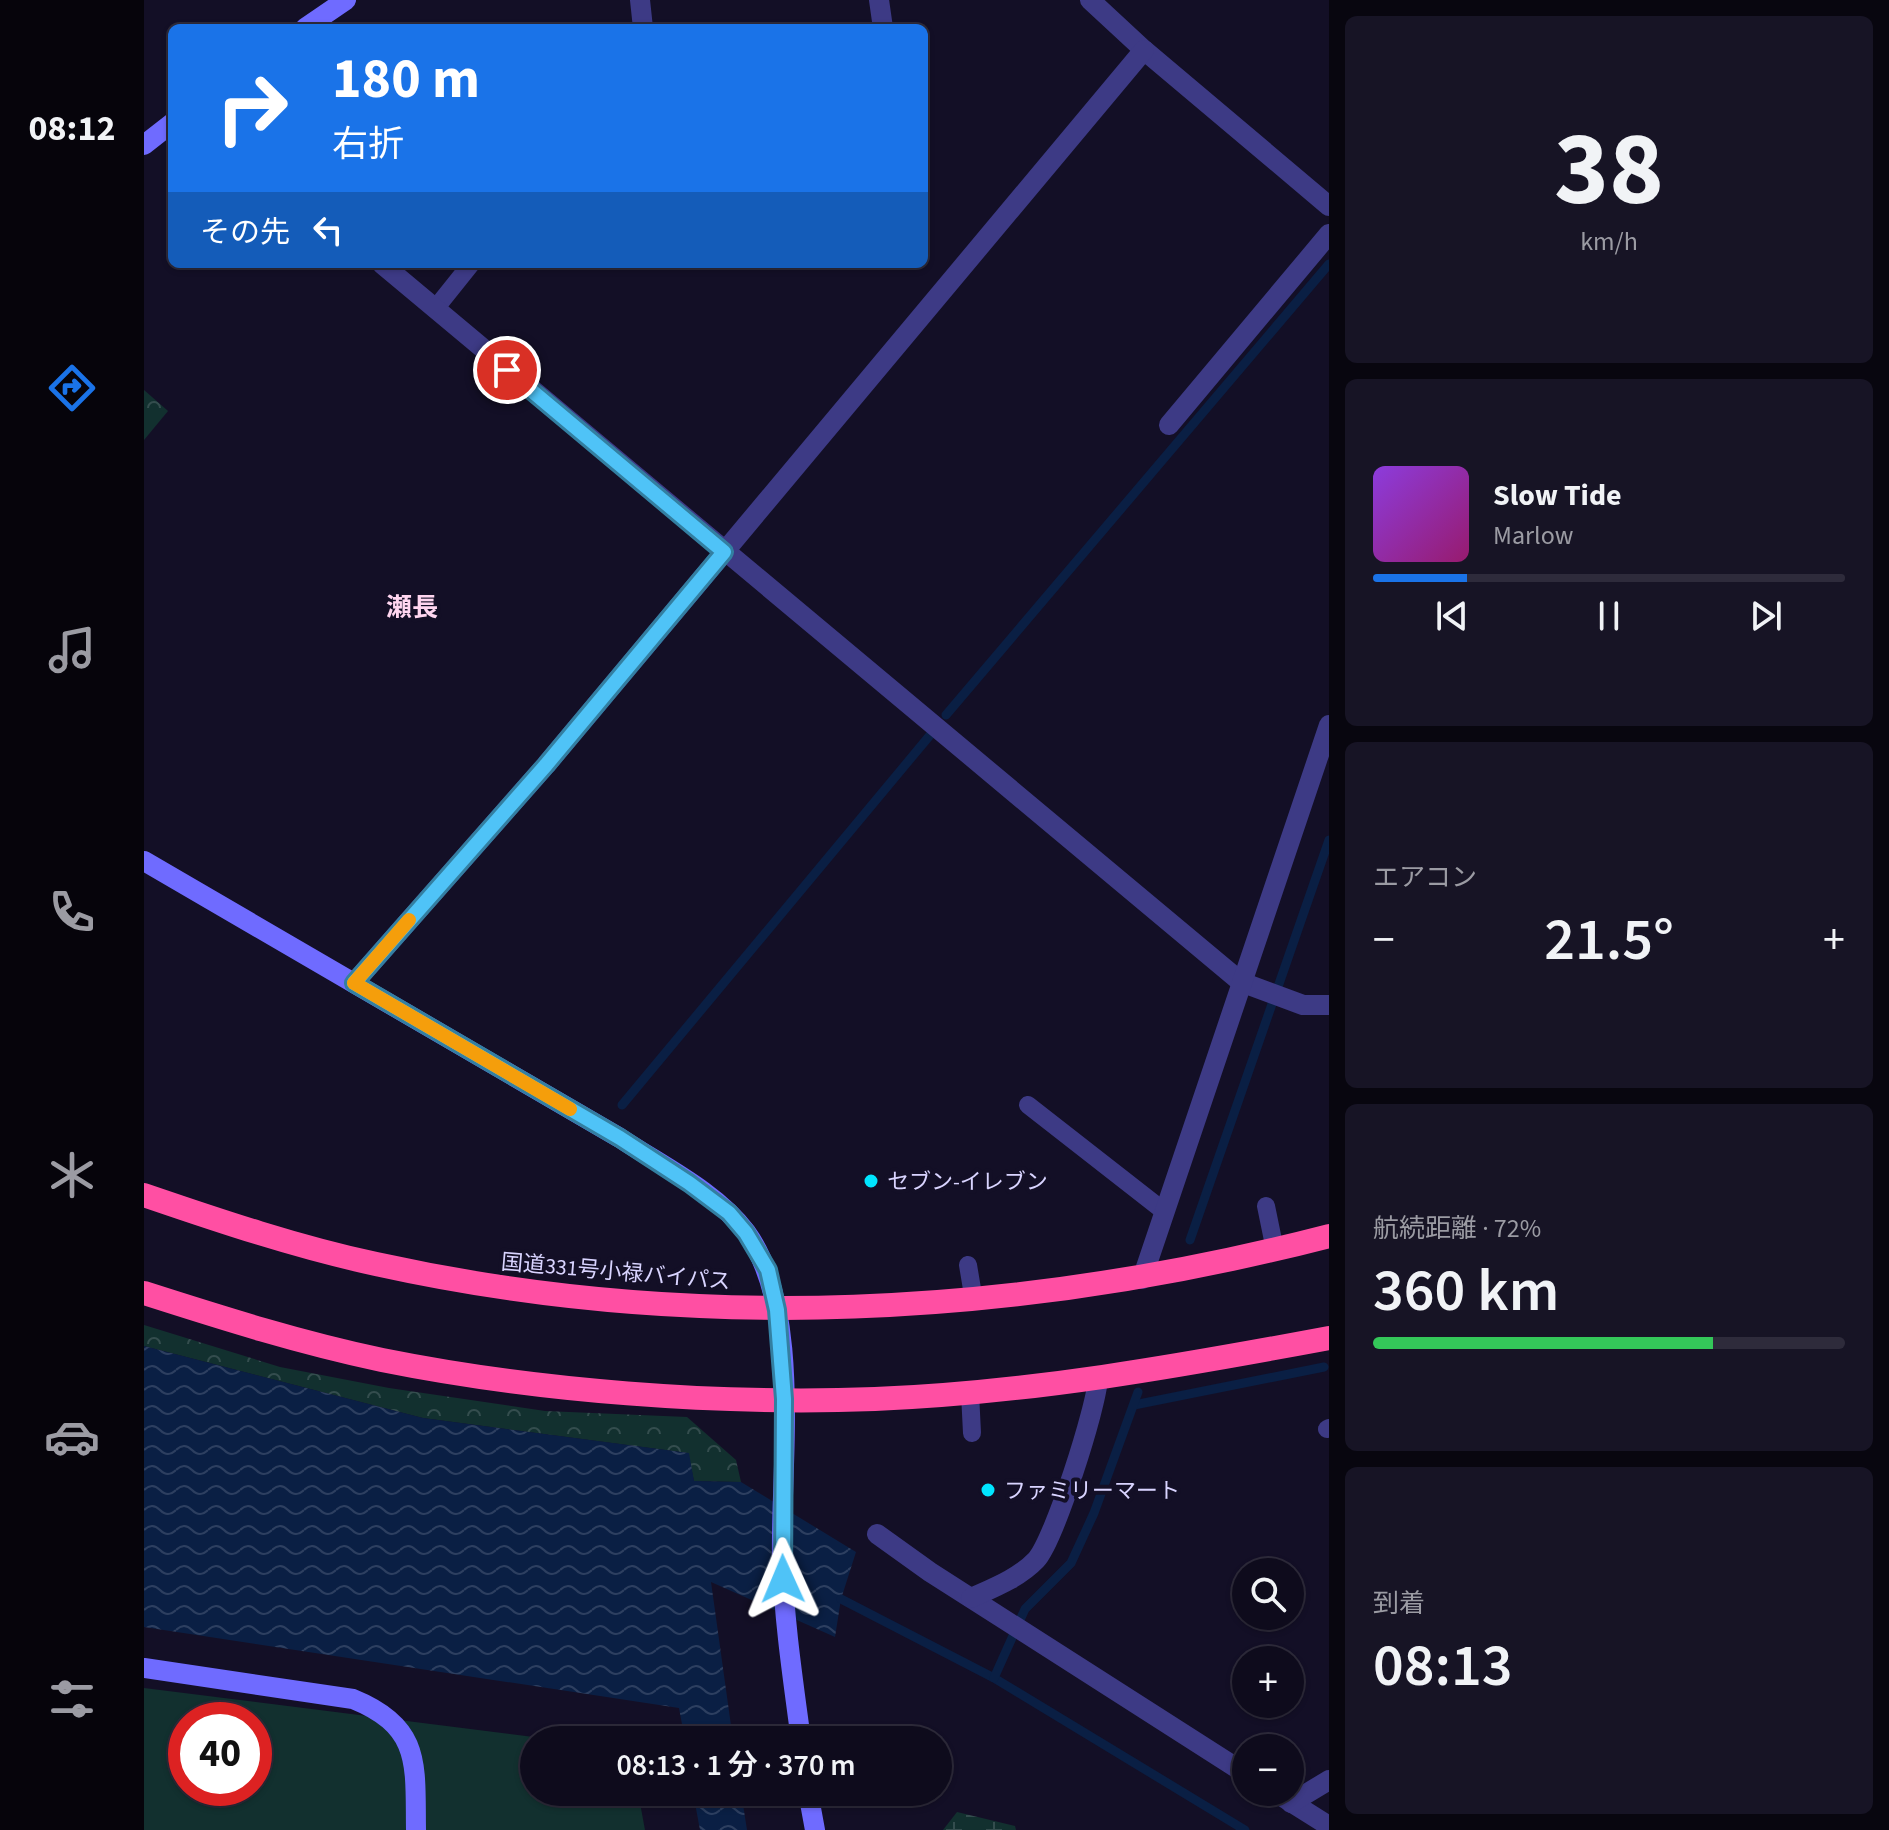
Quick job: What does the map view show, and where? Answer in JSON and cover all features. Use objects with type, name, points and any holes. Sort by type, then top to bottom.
[{"type":"highway","name":"国道331号小禄バイパス","points":[[144,1195],[260,1234],[346,1257],[494,1286],[669,1305],[777,1310],[974,1301],[1142,1279],[1329,1236]]},
{"type":"highway","points":[[144,1293],[245,1325],[382,1360],[588,1388],[784,1399],[970,1393],[1098,1378],[1329,1338]]},
{"type":"street","points":[[311,24],[346,0]]},
{"type":"street","points":[[640,0],[643,24]]},
{"type":"street","points":[[879,0],[882,24]]},
{"type":"street","points":[[1090,0],[1144,50],[1329,206]]},
{"type":"street","points":[[354,983],[546,765],[1144,50]]},
{"type":"street","points":[[144,145],[168,126]]},
{"type":"street","points":[[1169,425],[1329,234]]},
{"type":"street","points":[[387,268],[1246,985],[1292,1002],[1329,1005]]},
{"type":"street","points":[[1142,1279],[1246,985],[1329,725]]},
{"type":"street","points":[[144,861],[620,1138],[729,1213],[746,1233],[768,1270],[777,1310],[784,1399],[785,1624],[799,1726]]},
{"type":"street","points":[[980,1603],[1036,1560],[1053,1533],[1098,1391],[1098,1378]]},
{"type":"street","points":[[877,1534],[1232,1765]]},
{"type":"street","points":[[144,1668],[353,1699],[377,1709],[397,1724],[409,1742],[415,1764],[416,1830]]},
{"type":"street","points":[[1304,1789],[1329,1780]]},
{"type":"street","points":[[811,1806],[815,1830]]},
{"type":"street","points":[[1297,1806],[1329,1826]]},
{"type":"lane","points":[[435,309],[468,268]]},
{"type":"lane","points":[[1028,1105],[1165,1212]]},
{"type":"lane","points":[[1266,1206],[1275,1250]]},
{"type":"lane","points":[[968,1265],[974,1301]]},
{"type":"lane","points":[[970,1393],[972,1433]]},
{"type":"green space","points":[[144,390],[168,411],[144,440]]},
{"type":"green space","points":[[144,1325],[280,1367],[389,1388],[545,1411],[687,1417],[736,1460],[741,1482],[694,1481],[688,1453],[423,1418],[144,1346]]},
{"type":"green space","points":[[144,1688],[255,1702],[168,1702],[168,1806],[272,1806],[272,1704],[520,1735],[520,1806],[641,1806],[645,1830],[144,1830]]},
{"type":"green space","points":[[957,1812],[1015,1826],[1016,1830],[943,1830]]},
{"type":"water","points":[[144,1346],[423,1418],[689,1453],[694,1481],[741,1482],[856,1552],[841,1599],[835,1637],[711,1582],[731,1726],[682,1726],[679,1708],[144,1627]]},
{"type":"water","points":[[696,1806],[743,1806],[747,1830],[700,1830]]},
{"type":"waterway","points":[[946,715],[1329,264]]},
{"type":"waterway","points":[[622,1105],[931,734]]},
{"type":"waterway","points":[[1190,1240],[1329,840]]},
{"type":"waterway","points":[[1134,1405],[1324,1367]]},
{"type":"waterway","points":[[994,1678],[1025,1609],[1071,1563],[1094,1513],[1138,1392]]},
{"type":"waterway","points":[[841,1599],[994,1678],[1245,1830]]},
{"type":"slow traffic","points":[[409,920],[354,983],[570,1109]]},
{"type":"place","name":"セブン-イレブン","points":[[871,1181]]},
{"type":"place","name":"ファミリーマート","points":[[988,1490]]},
{"type":"district","name":"瀬長","points":[[412,607]]},
{"type":"route","points":[[507,370],[724,552],[546,765],[354,983],[620,1138],[729,1213],[746,1233],[768,1270],[777,1310],[784,1399],[783,1579]]}]
